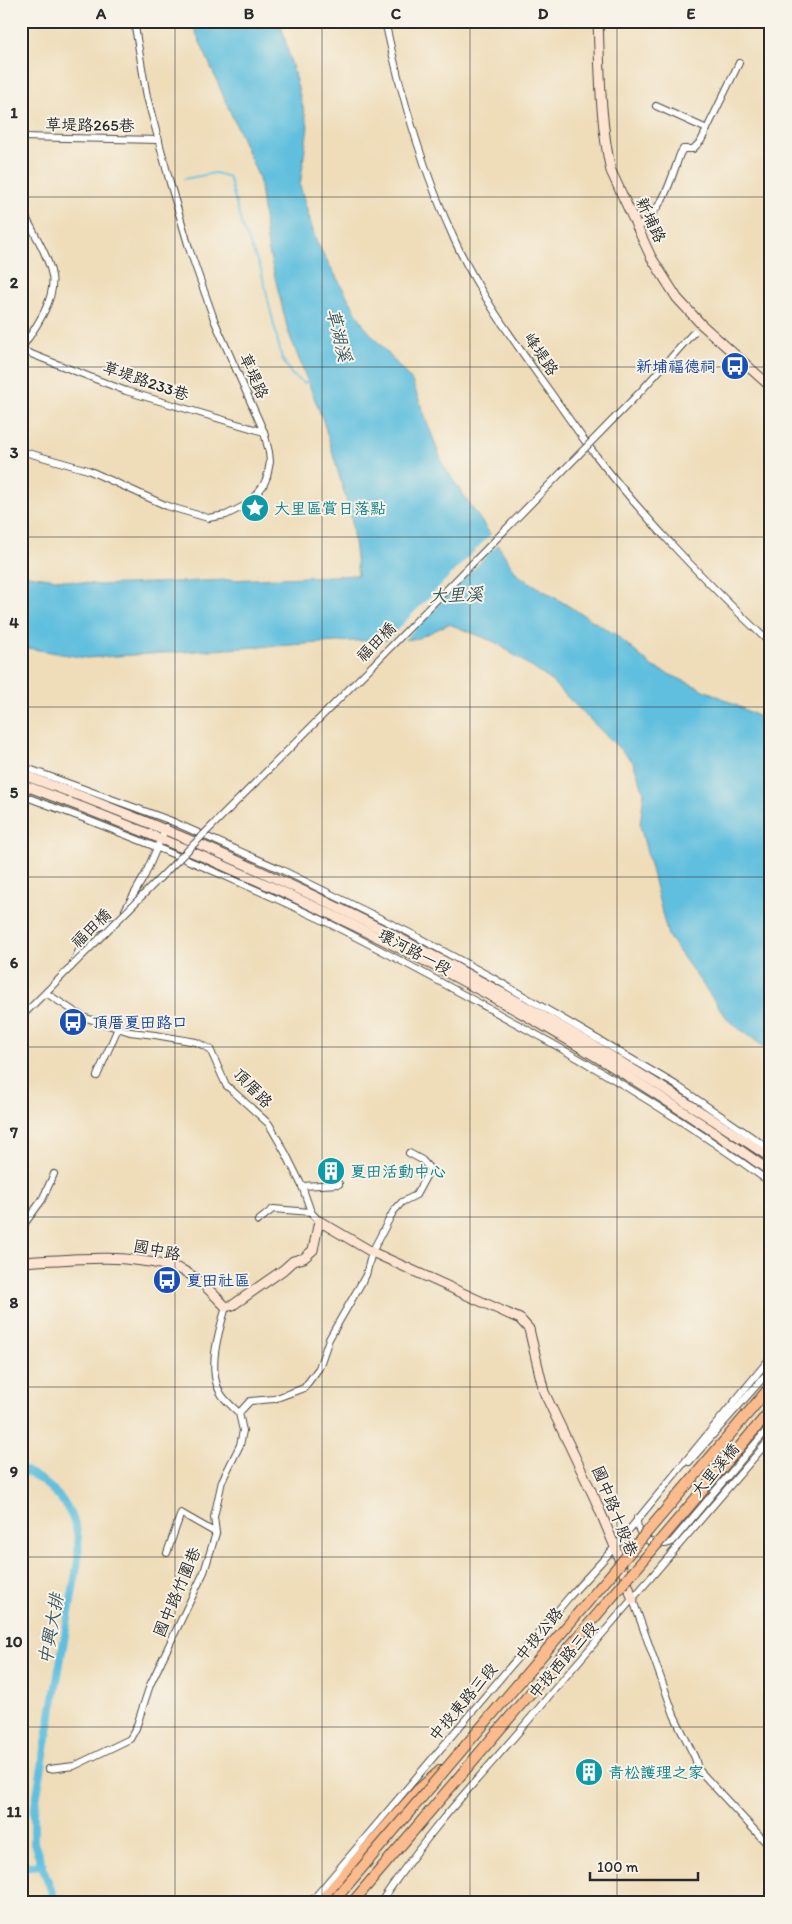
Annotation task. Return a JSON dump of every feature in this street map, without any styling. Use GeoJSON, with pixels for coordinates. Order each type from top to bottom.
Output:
{"type":"FeatureCollection","features":[{"type":"Feature","properties":{"kind":"main road","name":"中投公路"},"geometry":{"type":"LineString","coordinates":[[332,1903],[771,1386]]}},
{"type":"Feature","properties":{"kind":"main road","name":"中投公路"},"geometry":{"type":"LineString","coordinates":[[352,1903],[771,1410]]}},
{"type":"Feature","properties":{"kind":"main road"},"geometry":{"type":"LineString","coordinates":[[319,1903],[418,1790],[455,1757]]}},
{"type":"Feature","properties":{"kind":"street","name":"草堤路"},"geometry":{"type":"LineString","coordinates":[[21,451],[88,470],[167,506],[208,518],[226,515],[248,504],[263,486],[267,477],[270,462],[264,432],[215,322],[190,251],[147,97],[134,21]]}},
{"type":"Feature","properties":{"kind":"street","name":"峰堤路"},"geometry":{"type":"LineString","coordinates":[[385,21],[396,71],[417,143],[455,240],[472,273],[525,357],[593,452],[688,562],[771,644]]}},
{"type":"Feature","properties":{"kind":"street","name":"新埔路"},"geometry":{"type":"LineString","coordinates":[[598,21],[601,91],[611,171],[651,257],[677,298],[701,324],[771,388]]}},
{"type":"Feature","properties":{"kind":"street"},"geometry":{"type":"LineString","coordinates":[[638,228],[652,215],[666,196],[683,149],[693,149],[701,141],[739,63]]}},
{"type":"Feature","properties":{"kind":"street"},"geometry":{"type":"LineString","coordinates":[[656,106],[707,129]]}},
{"type":"Feature","properties":{"kind":"street","name":"草堤路265巷"},"geometry":{"type":"LineString","coordinates":[[21,137],[159,140]]}},
{"type":"Feature","properties":{"kind":"street"},"geometry":{"type":"LineString","coordinates":[[21,208],[46,259],[52,276],[51,290],[42,317],[21,350]]}},
{"type":"Feature","properties":{"kind":"street","name":"福田橋"},"geometry":{"type":"LineString","coordinates":[[71,966],[415,622],[641,391],[701,324]]}},
{"type":"Feature","properties":{"kind":"street","name":"草堤路233巷"},"geometry":{"type":"LineString","coordinates":[[21,350],[126,391],[264,432]]}},
{"type":"Feature","properties":{"kind":"street","name":"環河路一段"},"geometry":{"type":"LineString","coordinates":[[21,766],[169,820],[290,874],[408,932],[493,978],[676,1085],[771,1150]]}},
{"type":"Feature","properties":{"kind":"street","name":"環河路一段"},"geometry":{"type":"LineString","coordinates":[[21,774],[219,853],[384,931],[488,986],[641,1074],[771,1158]]}},
{"type":"Feature","properties":{"kind":"street","name":"環河路一段"},"geometry":{"type":"LineString","coordinates":[[21,784],[312,905],[404,950],[568,1041],[667,1102],[771,1172]]}},
{"type":"Feature","properties":{"kind":"street","name":"環河路一段"},"geometry":{"type":"LineString","coordinates":[[21,795],[160,843],[319,919],[403,962],[540,1036],[660,1108],[771,1183]]}},
{"type":"Feature","properties":{"kind":"street"},"geometry":{"type":"LineString","coordinates":[[21,1017],[71,966],[88,932],[115,921],[129,906],[160,843],[169,820]]}},
{"type":"Feature","properties":{"kind":"street","name":"頂厝路"},"geometry":{"type":"LineString","coordinates":[[46,993],[83,1017],[130,1032],[155,1034],[196,1042],[210,1049],[226,1085],[269,1124],[302,1186],[311,1212],[319,1221]]}},
{"type":"Feature","properties":{"kind":"street"},"geometry":{"type":"LineString","coordinates":[[97,1076],[118,1028]]}},
{"type":"Feature","properties":{"kind":"street"},"geometry":{"type":"LineString","coordinates":[[372,1252],[319,1221],[313,1250],[309,1254],[304,1258],[293,1261],[233,1305],[226,1306],[216,1338],[216,1381],[220,1393],[239,1413],[250,1401],[274,1399],[304,1388],[319,1368],[329,1339],[366,1275],[372,1252],[393,1212],[402,1202],[416,1195],[430,1169],[422,1160],[409,1153]]}},
{"type":"Feature","properties":{"kind":"street"},"geometry":{"type":"LineString","coordinates":[[21,1252],[25,1223],[42,1200],[54,1174]]}},
{"type":"Feature","properties":{"kind":"street"},"geometry":{"type":"LineString","coordinates":[[302,1186],[339,1184]]}},
{"type":"Feature","properties":{"kind":"street"},"geometry":{"type":"LineString","coordinates":[[258,1221],[273,1209],[311,1212]]}},
{"type":"Feature","properties":{"kind":"street","name":"國中路十股巷"},"geometry":{"type":"LineString","coordinates":[[372,1252],[516,1318],[529,1329],[544,1392],[595,1499],[674,1715],[695,1758],[698,1769],[771,1848]]}},
{"type":"Feature","properties":{"kind":"street","name":"國中路"},"geometry":{"type":"LineString","coordinates":[[21,1262],[94,1258],[154,1262],[181,1269],[196,1279],[226,1306]]}},
{"type":"Feature","properties":{"kind":"street","name":"中投東路三段"},"geometry":{"type":"LineString","coordinates":[[310,1903],[614,1547],[771,1357]]}},
{"type":"Feature","properties":{"kind":"street","name":"大里溪橋"},"geometry":{"type":"LineString","coordinates":[[670,1479],[697,1454],[771,1369]]}},
{"type":"Feature","properties":{"kind":"street","name":"國中路竹圍巷"},"geometry":{"type":"LineString","coordinates":[[49,1769],[74,1766],[130,1740],[136,1728],[150,1684],[204,1572],[216,1533],[214,1517],[222,1481],[240,1445],[243,1431],[239,1413]]}},
{"type":"Feature","properties":{"kind":"street","name":"大里溪橋"},"geometry":{"type":"LineString","coordinates":[[680,1533],[771,1425]]}},
{"type":"Feature","properties":{"kind":"street","name":"中投西路三段"},"geometry":{"type":"LineString","coordinates":[[380,1903],[444,1818],[516,1737],[548,1697],[771,1438]]}},
{"type":"Feature","properties":{"kind":"street"},"geometry":{"type":"LineString","coordinates":[[166,1553],[181,1514],[216,1533]]}},
{"type":"Feature","properties":{"kind":"street"},"geometry":{"type":"LineString","coordinates":[[637,1518],[639,1531],[645,1539],[655,1545],[664,1546],[672,1542],[680,1533]]}},
{"type":"Feature","properties":{"kind":"street"},"geometry":{"type":"LineString","coordinates":[[664,1561],[680,1533]]}},
{"type":"Feature","properties":{"kind":"water"},"geometry":{"type":"Polygon","coordinates":[[[191,21],[280,21],[308,126],[300,186],[316,241],[364,326],[412,381],[443,465],[518,575],[616,635],[653,667],[722,698],[771,723],[771,1052],[729,1021],[668,936],[640,825],[644,792],[633,762],[549,679],[495,642],[449,624],[416,639],[352,641],[86,658],[21,647],[21,574],[99,585],[358,575],[351,516],[323,420],[288,331],[268,248],[259,178],[191,21]]]}},
{"type":"Feature","properties":{"kind":"pier"},"geometry":{"type":"Polygon","coordinates":[[[492,533],[499,543],[402,642],[384,643],[492,533]]]}},
{"type":"Feature","properties":{"kind":"waterway"},"geometry":{"type":"LineString","coordinates":[[184,179],[215,173],[229,177],[242,226],[261,270],[282,359],[292,375],[304,383],[308,381]]}},
{"type":"Feature","properties":{"kind":"waterway","name":"中興大排"},"geometry":{"type":"LineString","coordinates":[[21,1469],[42,1481],[59,1496],[76,1526],[78,1541],[78,1561],[34,1812],[34,1843],[56,1903]]}},
{"type":"Feature","properties":{"kind":"waterway"},"geometry":{"type":"LineString","coordinates":[[21,1867],[43,1865]]}},
{"type":"Feature","properties":{"kind":"place","name":"新埔福德祠"},"geometry":{"type":"Point","coordinates":[735,366]}},
{"type":"Feature","properties":{"kind":"place","name":"大里區賞日落點"},"geometry":{"type":"Point","coordinates":[255,508]}},
{"type":"Feature","properties":{"kind":"place","name":"頂厝夏田路口"},"geometry":{"type":"Point","coordinates":[73,1022]}},
{"type":"Feature","properties":{"kind":"place","name":"夏田活動中心"},"geometry":{"type":"Point","coordinates":[331,1171]}},
{"type":"Feature","properties":{"kind":"place","name":"夏田社區"},"geometry":{"type":"Point","coordinates":[167,1280]}},
{"type":"Feature","properties":{"kind":"place","name":"青松護理之家"},"geometry":{"type":"Point","coordinates":[589,1772]}},
{"type":"Feature","properties":{"kind":"water label","name":"草湖溪"},"geometry":{"type":"Point","coordinates":[339,335]}},
{"type":"Feature","properties":{"kind":"water label","name":"大里溪"},"geometry":{"type":"Point","coordinates":[456,595]}}]}
